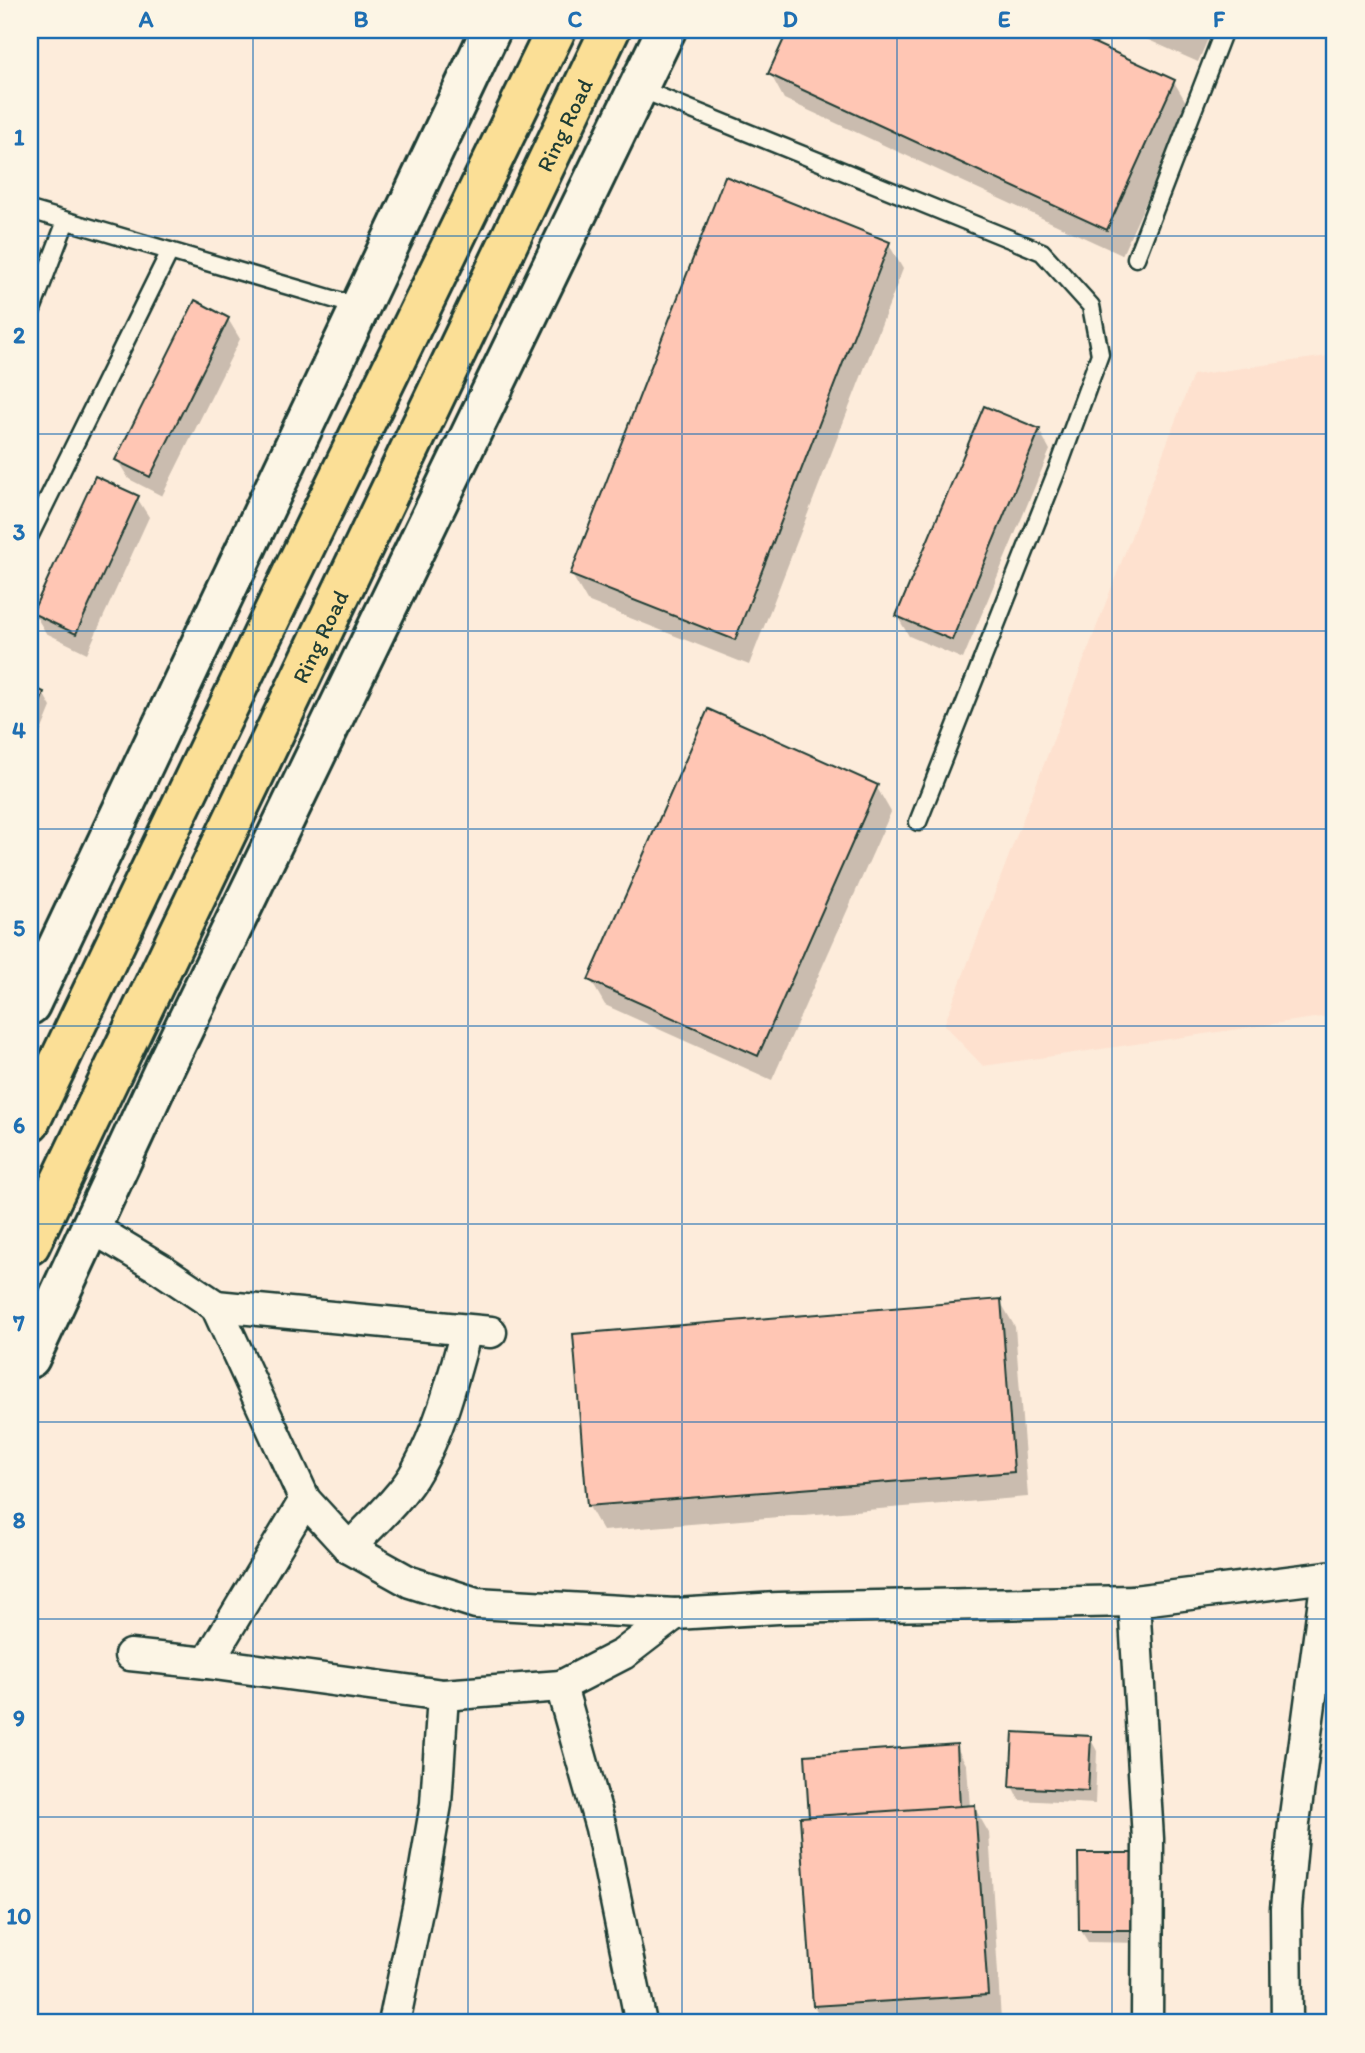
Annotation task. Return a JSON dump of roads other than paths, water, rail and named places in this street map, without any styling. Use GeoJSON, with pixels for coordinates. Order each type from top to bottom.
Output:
{"type":"FeatureCollection","features":[{"type":"Feature","properties":{"kind":"highway"},"geometry":{"type":"LineString","coordinates":[[30,1122],[556,30]]}},
{"type":"Feature","properties":{"kind":"highway","name":"Ring Road"},"geometry":{"type":"LineString","coordinates":[[30,1245],[610,30]]}},
{"type":"Feature","properties":{"kind":"street"},"geometry":{"type":"LineString","coordinates":[[30,1005],[491,30]]}},
{"type":"Feature","properties":{"kind":"street"},"geometry":{"type":"LineString","coordinates":[[30,1358],[178,1040],[666,30]]}},
{"type":"Feature","properties":{"kind":"street"},"geometry":{"type":"LineString","coordinates":[[91,1227],[216,1306],[479,1332],[416,1472],[382,1514],[349,1548]]}},
{"type":"Feature","properties":{"kind":"street"},"geometry":{"type":"LineString","coordinates":[[216,1306],[305,1500],[349,1548],[410,1582],[476,1603],[675,1614],[778,1608],[1134,1601],[1331,1576],[1294,1822],[1286,1909],[1287,2023]]}},
{"type":"Feature","properties":{"kind":"street"},"geometry":{"type":"LineString","coordinates":[[207,1663],[305,1500]]}},
{"type":"Feature","properties":{"kind":"street"},"geometry":{"type":"LineString","coordinates":[[1134,1601],[1148,1839],[1147,2023]]}},
{"type":"Feature","properties":{"kind":"street"},"geometry":{"type":"LineString","coordinates":[[130,1655],[443,1695],[561,1686],[622,1654],[675,1614]]}},
{"type":"Feature","properties":{"kind":"street"},"geometry":{"type":"LineString","coordinates":[[561,1686],[601,1828],[641,2023]]}},
{"type":"Feature","properties":{"kind":"street"},"geometry":{"type":"LineString","coordinates":[[394,2023],[436,1804],[443,1695]]}},
{"type":"Feature","properties":{"kind":"lane"},"geometry":{"type":"LineString","coordinates":[[1136,258],[1224,30]]}},
{"type":"Feature","properties":{"kind":"lane"},"geometry":{"type":"LineString","coordinates":[[638,88],[1042,252],[1090,306],[1100,354],[918,822]]}},
{"type":"Feature","properties":{"kind":"lane"},"geometry":{"type":"LineString","coordinates":[[30,210],[360,307]]}},
{"type":"Feature","properties":{"kind":"lane"},"geometry":{"type":"LineString","coordinates":[[30,316],[66,220]]}},
{"type":"Feature","properties":{"kind":"lane"},"geometry":{"type":"LineString","coordinates":[[30,535],[170,251]]}}]}
